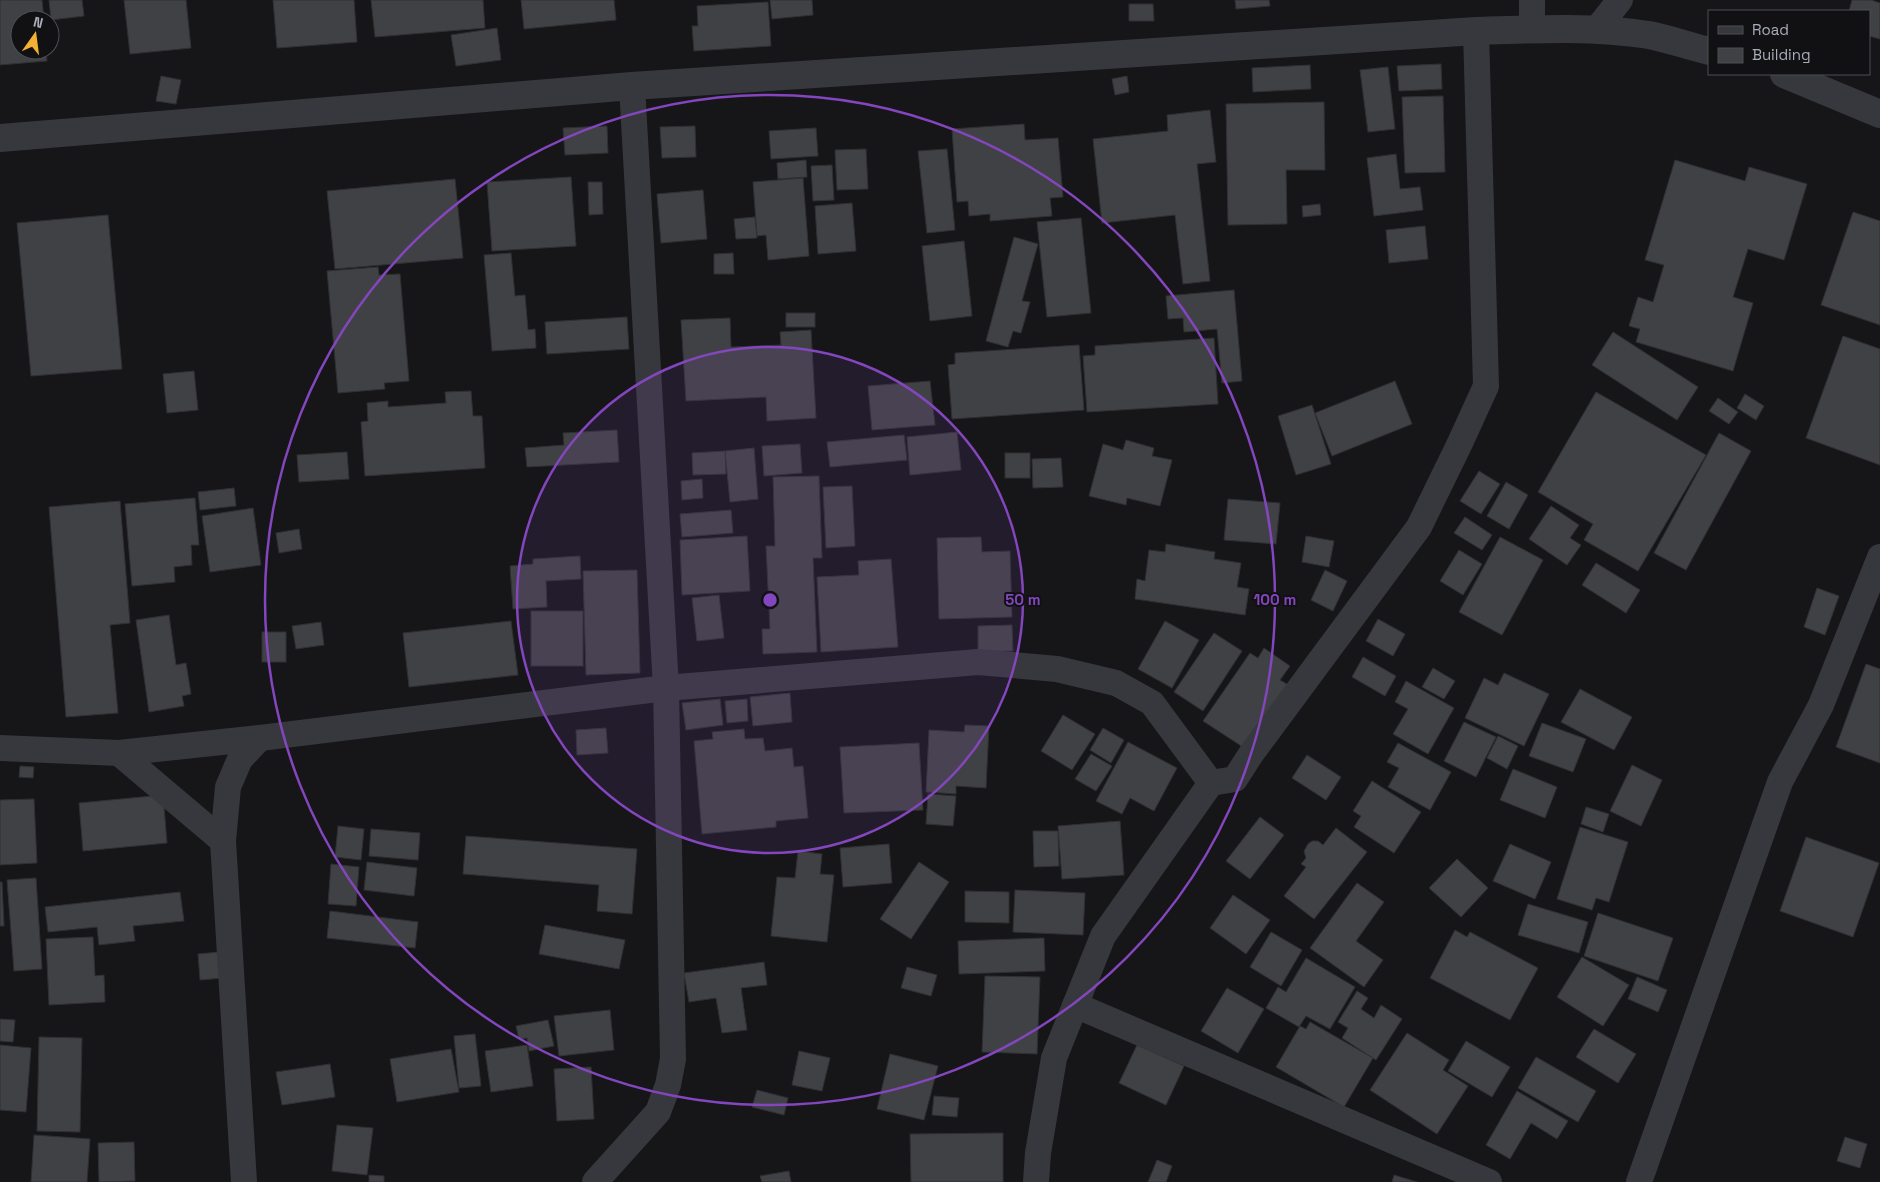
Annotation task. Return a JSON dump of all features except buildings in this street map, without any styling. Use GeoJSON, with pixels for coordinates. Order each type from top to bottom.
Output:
{"type":"FeatureCollection","features":[{"type":"Feature","properties":{"kind":"street"},"geometry":{"type":"LineString","coordinates":[[1532,0],[1532,29]]}},
{"type":"Feature","properties":{"kind":"street"},"geometry":{"type":"LineString","coordinates":[[1596,30],[1598,0]]}},
{"type":"Feature","properties":{"kind":"street"},"geometry":{"type":"LineString","coordinates":[[1596,30],[1620,0]]}},
{"type":"Feature","properties":{"kind":"street"},"geometry":{"type":"LineString","coordinates":[[0,138],[632,86],[1476,31],[1532,29],[1596,30],[1650,35],[1708,51]]}},
{"type":"Feature","properties":{"kind":"street"},"geometry":{"type":"LineString","coordinates":[[1036,1182],[1038,1153],[1054,1058],[1103,936],[1211,783],[1235,779],[1251,754],[1419,527],[1486,386],[1476,31]]}},
{"type":"Feature","properties":{"kind":"street"},"geometry":{"type":"LineString","coordinates":[[1786,75],[1880,114]]}},
{"type":"Feature","properties":{"kind":"street"},"geometry":{"type":"LineString","coordinates":[[595,1182],[658,1112],[668,1085],[673,1059],[666,688],[632,86]]}},
{"type":"Feature","properties":{"kind":"street"},"geometry":{"type":"LineString","coordinates":[[1639,1182],[1780,782],[1821,705],[1880,557]]}},
{"type":"Feature","properties":{"kind":"street"},"geometry":{"type":"LineString","coordinates":[[0,748],[119,752],[260,738],[666,688],[978,662],[1057,668],[1116,683],[1152,703],[1211,783]]}},
{"type":"Feature","properties":{"kind":"street"},"geometry":{"type":"LineString","coordinates":[[244,1182],[223,841],[228,786],[240,759],[260,738]]}},
{"type":"Feature","properties":{"kind":"street"},"geometry":{"type":"LineString","coordinates":[[119,752],[223,841]]}},
{"type":"Feature","properties":{"kind":"street"},"geometry":{"type":"LineString","coordinates":[[1075,1005],[1489,1182]]}}]}
